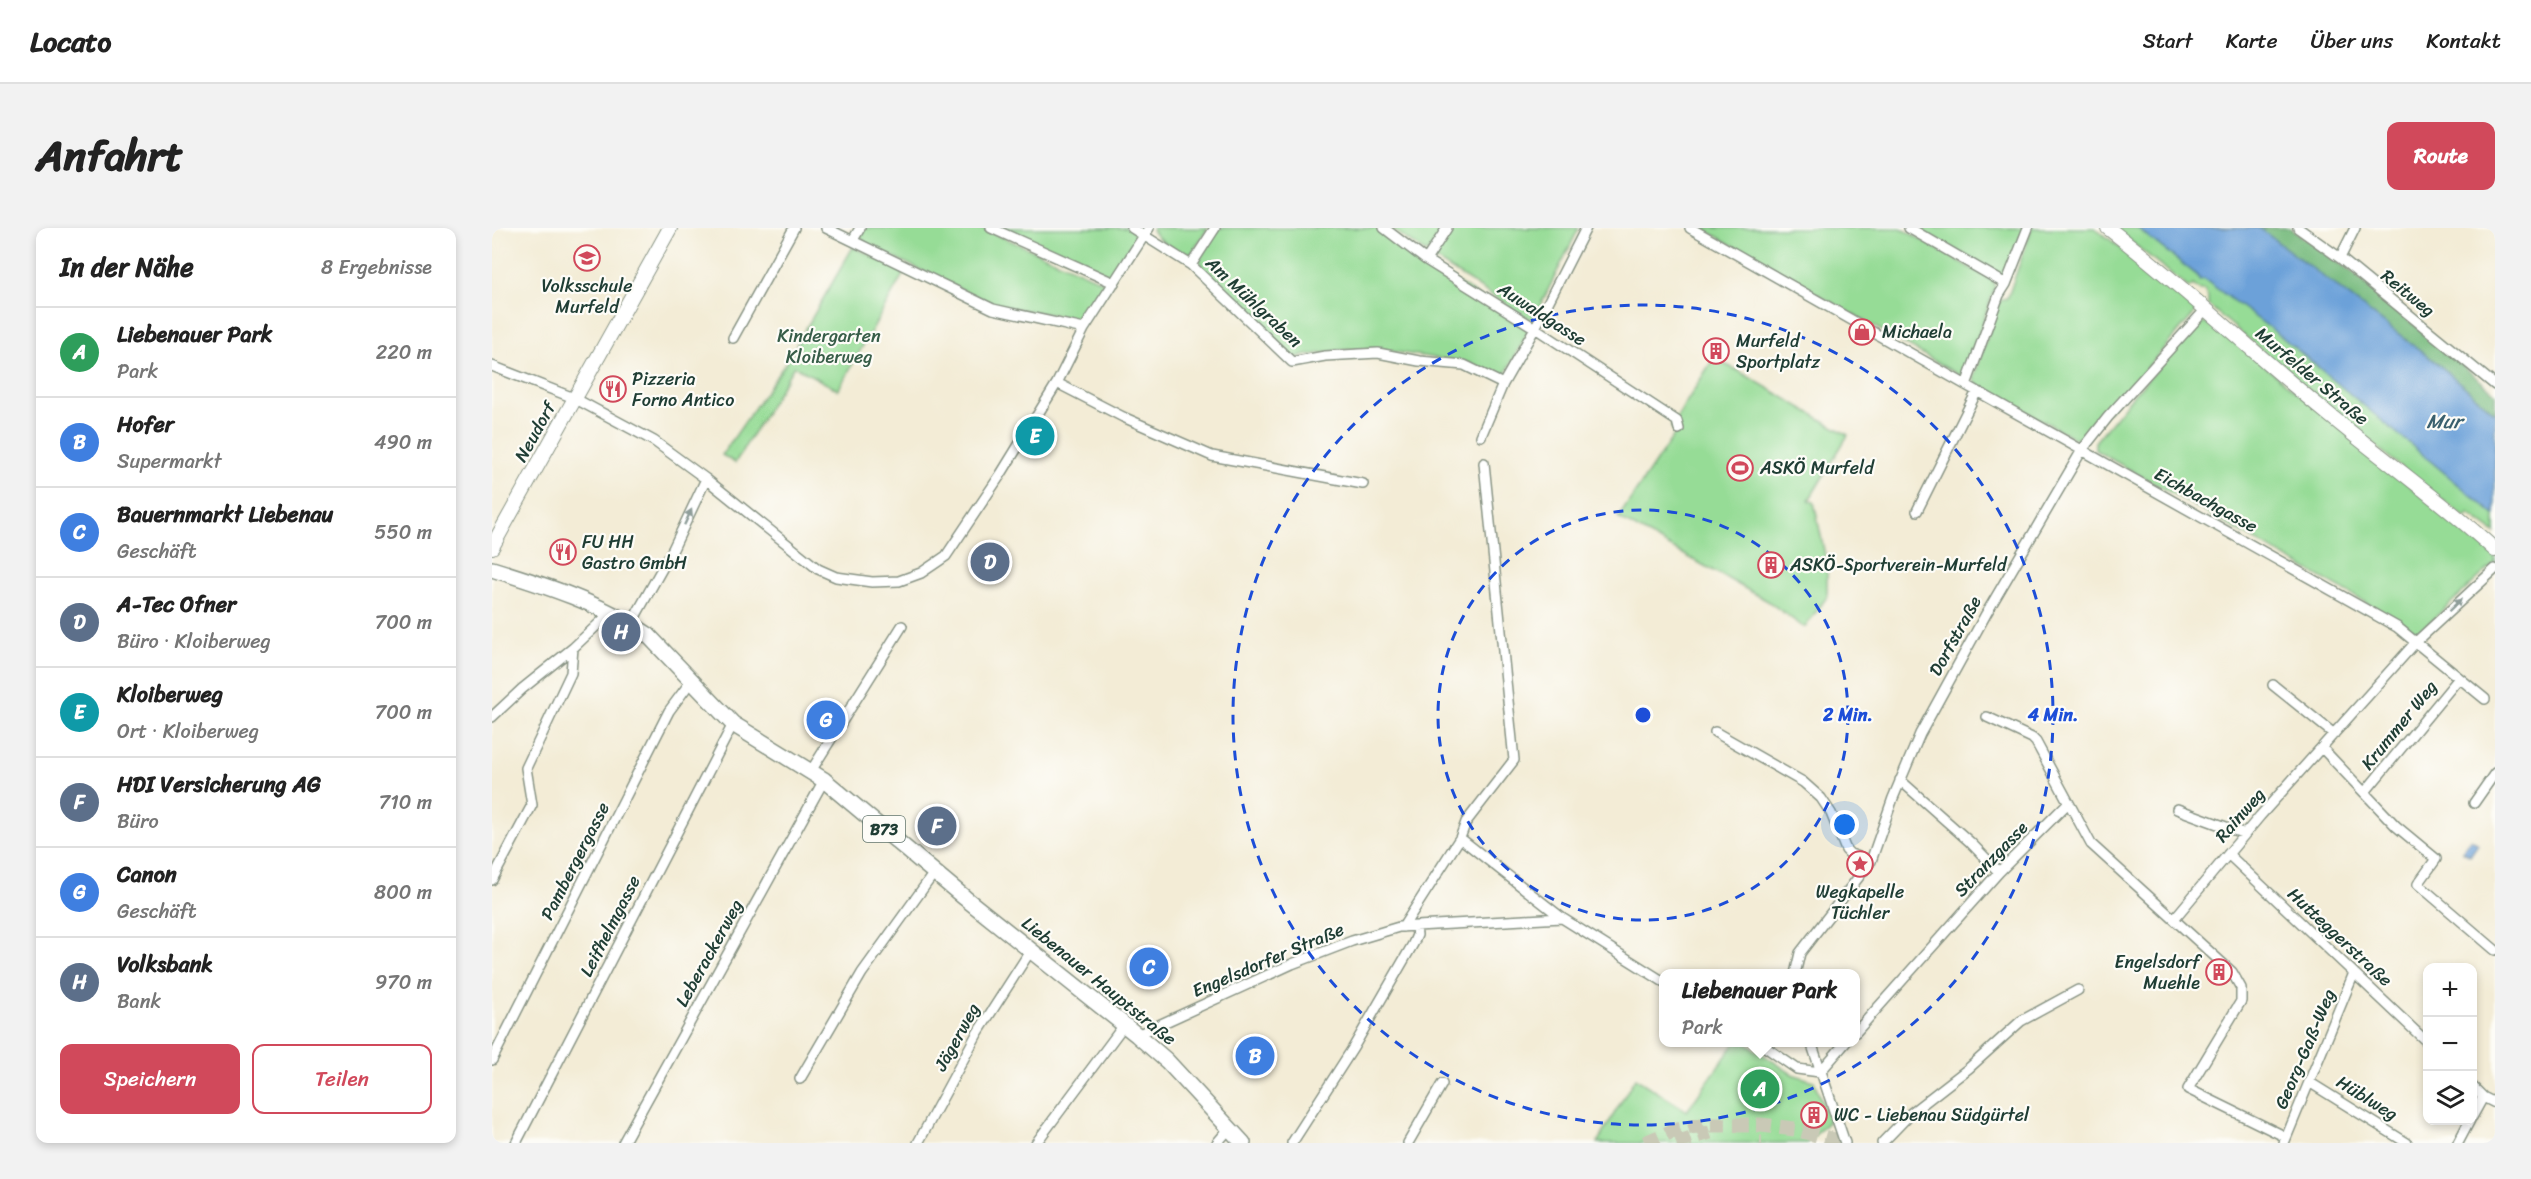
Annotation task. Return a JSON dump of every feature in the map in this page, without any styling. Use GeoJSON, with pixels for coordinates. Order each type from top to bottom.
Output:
{"type":"FeatureCollection","features":[{"type":"Feature","properties":{"kind":"main road","name":"Liebenauer Hauptstraße"},"geometry":{"type":"LineString","coordinates":[[492,569],[539,583],[631,624],[656,641],[733,724],[824,780],[934,873],[1137,1035],[1167,1061],[1243,1143]]}},
{"type":"Feature","properties":{"kind":"street","name":"Neudorf"},"geometry":{"type":"LineString","coordinates":[[492,547],[670,228]]}},
{"type":"Feature","properties":{"kind":"street"},"geometry":{"type":"LineString","coordinates":[[733,338],[794,228]]}},
{"type":"Feature","properties":{"kind":"street"},"geometry":{"type":"LineString","coordinates":[[826,228],[993,309],[1084,329]]}},
{"type":"Feature","properties":{"kind":"street"},"geometry":{"type":"LineString","coordinates":[[853,240],[860,228]]}},
{"type":"Feature","properties":{"kind":"street"},"geometry":{"type":"LineString","coordinates":[[990,228],[1114,283]]}},
{"type":"Feature","properties":{"kind":"street","name":"Am Mühlgraben"},"geometry":{"type":"LineString","coordinates":[[1132,228],[1146,232],[1191,265],[1292,362],[1324,356],[1378,353],[1419,361],[1464,365],[1503,384]]}},
{"type":"Feature","properties":{"kind":"street"},"geometry":{"type":"LineString","coordinates":[[1191,265],[1215,228]]}},
{"type":"Feature","properties":{"kind":"street","name":"Auwaldgasse"},"geometry":{"type":"LineString","coordinates":[[1384,228],[1426,260],[1677,421],[1679,429]]}},
{"type":"Feature","properties":{"kind":"street"},"geometry":{"type":"LineString","coordinates":[[1426,260],[1447,228]]}},
{"type":"Feature","properties":{"kind":"street"},"geometry":{"type":"LineString","coordinates":[[1481,436],[1503,384],[1535,328],[1586,228]]}},
{"type":"Feature","properties":{"kind":"street","name":"Eichbachgasse"},"geometry":{"type":"LineString","coordinates":[[1690,228],[2082,450],[2279,558],[2397,627],[2416,642]]}},
{"type":"Feature","properties":{"kind":"street"},"geometry":{"type":"LineString","coordinates":[[1909,228],[2006,284]]}},
{"type":"Feature","properties":{"kind":"street"},"geometry":{"type":"LineString","coordinates":[[1966,385],[1999,295],[2011,276],[2028,228]]}},
{"type":"Feature","properties":{"kind":"street","name":"Murfelder Straße"},"geometry":{"type":"LineString","coordinates":[[2108,228],[2159,267],[2315,404],[2436,498],[2495,550]]}},
{"type":"Feature","properties":{"kind":"street","name":"Reitweg"},"geometry":{"type":"LineString","coordinates":[[2298,228],[2340,258],[2495,385]]}},
{"type":"Feature","properties":{"kind":"street"},"geometry":{"type":"LineString","coordinates":[[2340,258],[2355,228]]}},
{"type":"Feature","properties":{"kind":"street"},"geometry":{"type":"LineString","coordinates":[[492,366],[574,398],[654,441],[706,479],[818,569],[836,577],[872,582],[899,581],[921,573],[946,556],[1057,383],[1084,329],[1146,232]]}},
{"type":"Feature","properties":{"kind":"street","name":"Dorfstraße"},"geometry":{"type":"LineString","coordinates":[[1796,969],[1800,953],[1871,861],[1900,780],[1920,734],[1980,624],[2082,450],[2108,417],[2206,309]]}},
{"type":"Feature","properties":{"kind":"street"},"geometry":{"type":"LineString","coordinates":[[1057,383],[1123,417],[1212,456],[1363,484]]}},
{"type":"Feature","properties":{"kind":"street"},"geometry":{"type":"LineString","coordinates":[[1917,511],[1977,391]]}},
{"type":"Feature","properties":{"kind":"street"},"geometry":{"type":"LineString","coordinates":[[1403,927],[1460,838],[1466,822],[1514,760],[1484,463]]}},
{"type":"Feature","properties":{"kind":"street"},"geometry":{"type":"LineString","coordinates":[[631,624],[673,549],[706,479]]}},
{"type":"Feature","properties":{"kind":"street","name":"Rainweg"},"geometry":{"type":"LineString","coordinates":[[2174,919],[2245,834],[2416,642],[2495,569]]}},
{"type":"Feature","properties":{"kind":"street"},"geometry":{"type":"LineString","coordinates":[[492,717],[609,614]]}},
{"type":"Feature","properties":{"kind":"street"},"geometry":{"type":"LineString","coordinates":[[811,771],[902,626]]}},
{"type":"Feature","properties":{"kind":"street"},"geometry":{"type":"LineString","coordinates":[[2416,642],[2485,699]]}},
{"type":"Feature","properties":{"kind":"street"},"geometry":{"type":"LineString","coordinates":[[492,880],[532,805],[526,768],[571,673],[573,648]]}},
{"type":"Feature","properties":{"kind":"street","name":"Krummer Weg"},"geometry":{"type":"LineString","coordinates":[[2365,792],[2459,678]]}},
{"type":"Feature","properties":{"kind":"street","name":"Pambergergasse"},"geometry":{"type":"LineString","coordinates":[[492,1060],[669,711],[692,680]]}},
{"type":"Feature","properties":{"kind":"street"},"geometry":{"type":"LineString","coordinates":[[2273,685],[2334,734]]}},
{"type":"Feature","properties":{"kind":"street"},"geometry":{"type":"LineString","coordinates":[[1987,717],[2036,742],[2091,844],[2174,919]]}},
{"type":"Feature","properties":{"kind":"street","name":"Leifhelmgasse"},"geometry":{"type":"LineString","coordinates":[[516,1143],[733,724]]}},
{"type":"Feature","properties":{"kind":"street"},"geometry":{"type":"LineString","coordinates":[[1715,732],[1803,782],[1827,805],[1846,850],[1850,854],[1871,861]]}},
{"type":"Feature","properties":{"kind":"street","name":"Krummer Weg"},"geometry":{"type":"LineString","coordinates":[[2322,747],[2396,826],[2436,859],[2418,884],[2495,950]]}},
{"type":"Feature","properties":{"kind":"street"},"geometry":{"type":"LineString","coordinates":[[2474,803],[2495,773]]}},
{"type":"Feature","properties":{"kind":"street","name":"Leberackerweg"},"geometry":{"type":"LineString","coordinates":[[623,1143],[824,780]]}},
{"type":"Feature","properties":{"kind":"street"},"geometry":{"type":"LineString","coordinates":[[1900,780],[1970,842],[1999,872]]}},
{"type":"Feature","properties":{"kind":"street","name":"Stranzgasse"},"geometry":{"type":"LineString","coordinates":[[1860,1028],[1999,872],[2068,803]]}},
{"type":"Feature","properties":{"kind":"street"},"geometry":{"type":"LineString","coordinates":[[2177,809],[2245,834]]}},
{"type":"Feature","properties":{"kind":"street"},"geometry":{"type":"LineString","coordinates":[[1460,838],[1562,918],[1659,979]]}},
{"type":"Feature","properties":{"kind":"street","name":"Hutteggerstraße"},"geometry":{"type":"LineString","coordinates":[[2228,854],[2423,1039]]}},
{"type":"Feature","properties":{"kind":"street"},"geometry":{"type":"LineString","coordinates":[[801,1079],[862,973],[934,873]]}},
{"type":"Feature","properties":{"kind":"street","name":"Engelsdorfer Straße"},"geometry":{"type":"LineString","coordinates":[[1137,1035],[1292,964],[1352,941],[1403,927],[1562,918]]}},
{"type":"Feature","properties":{"kind":"street","name":"Georg-Gaß-Weg"},"geometry":{"type":"LineString","coordinates":[[2174,919],[2230,969],[2241,991],[2240,1002],[2188,1089],[2285,1140],[2354,973]]}},
{"type":"Feature","properties":{"kind":"street"},"geometry":{"type":"LineString","coordinates":[[1293,1143],[1353,1048],[1413,944],[1417,934],[1416,927]]}},
{"type":"Feature","properties":{"kind":"street","name":"Jägerweg"},"geometry":{"type":"LineString","coordinates":[[918,1143],[977,1034],[1031,950]]}},
{"type":"Feature","properties":{"kind":"street"},"geometry":{"type":"LineString","coordinates":[[1882,1143],[1911,1113],[1969,1068],[2020,1021],[2078,990]]}},
{"type":"Feature","properties":{"kind":"street"},"geometry":{"type":"LineString","coordinates":[[1036,1143],[1124,1025]]}},
{"type":"Feature","properties":{"kind":"street"},"geometry":{"type":"LineString","coordinates":[[1765,1047],[1797,1069],[1820,1072]]}},
{"type":"Feature","properties":{"kind":"street"},"geometry":{"type":"LineString","coordinates":[[1812,1047],[1845,1143]]}},
{"type":"Feature","properties":{"kind":"street"},"geometry":{"type":"LineString","coordinates":[[1820,1072],[1842,1047]]}},
{"type":"Feature","properties":{"kind":"street","name":"Hüblweg"},"geometry":{"type":"LineString","coordinates":[[2309,1082],[2407,1143]]}},
{"type":"Feature","properties":{"kind":"street"},"geometry":{"type":"LineString","coordinates":[[1408,1143],[1442,1084]]}},
{"type":"Feature","properties":{"kind":"street"},"geometry":{"type":"LineString","coordinates":[[2477,1091],[2495,1103]]}},
{"type":"Feature","properties":{"kind":"street"},"geometry":{"type":"LineString","coordinates":[[2477,1108],[2483,1097]]}},
{"type":"Feature","properties":{"kind":"street"},"geometry":{"type":"LineString","coordinates":[[2458,1143],[2468,1125]]}},
{"type":"Feature","properties":{"kind":"street"},"geometry":{"type":"LineString","coordinates":[[1217,1143],[1229,1129]]}},
{"type":"Feature","properties":{"kind":"green space"},"geometry":{"type":"Polygon","coordinates":[[[864,228],[982,228],[1104,282],[1105,285],[1085,315],[1078,319],[994,305],[864,243],[860,234],[864,228]]]}},
{"type":"Feature","properties":{"kind":"green space"},"geometry":{"type":"Polygon","coordinates":[[[999,228],[1128,228],[1134,232],[1135,239],[1111,274],[1106,276],[999,228]]]}},
{"type":"Feature","properties":{"kind":"green space"},"geometry":{"type":"Polygon","coordinates":[[[1153,228],[1208,228],[1192,253],[1187,253],[1159,239],[1152,230],[1153,228]]]}},
{"type":"Feature","properties":{"kind":"green space"},"geometry":{"type":"Polygon","coordinates":[[[1219,228],[1378,228],[1420,259],[1530,328],[1505,375],[1500,377],[1469,363],[1376,349],[1341,350],[1297,357],[1289,356],[1202,270],[1199,257],[1219,228]]]}},
{"type":"Feature","properties":{"kind":"green space"},"geometry":{"type":"Polygon","coordinates":[[[1390,228],[1445,228],[1429,251],[1425,252],[1390,228]]]}},
{"type":"Feature","properties":{"kind":"green space"},"geometry":{"type":"Polygon","coordinates":[[[1449,228],[1579,228],[1534,318],[1529,319],[1433,258],[1435,248],[1449,228]]]}},
{"type":"Feature","properties":{"kind":"green space"},"geometry":{"type":"Polygon","coordinates":[[[1702,228],[1901,228],[1993,281],[1995,287],[1965,373],[1959,375],[1702,228]]]}},
{"type":"Feature","properties":{"kind":"green space"},"geometry":{"type":"Polygon","coordinates":[[[1916,228],[2024,228],[2008,274],[2003,276],[1916,228]]]}},
{"type":"Feature","properties":{"kind":"green space"},"geometry":{"type":"Polygon","coordinates":[[[2032,228],[2095,228],[2195,306],[2195,313],[2084,439],[2078,440],[1975,383],[1974,377],[1999,302],[2008,297],[2032,228]]]}},
{"type":"Feature","properties":{"kind":"green space"},"geometry":{"type":"Polygon","coordinates":[[[2114,228],[2137,228],[2199,279],[2204,279],[2282,337],[2495,515],[2495,533],[2469,514],[2466,518],[2415,479],[2208,305],[2208,297],[2204,290],[2199,290],[2193,285],[2189,288],[2114,228]]]}},
{"type":"Feature","properties":{"kind":"green space"},"geometry":{"type":"Polygon","coordinates":[[[2259,228],[2289,228],[2352,272],[2495,393],[2495,413],[2437,363],[2259,228]]]}},
{"type":"Feature","properties":{"kind":"green space","name":"Kindergarten Kloiberweg"},"geometry":{"type":"Polygon","coordinates":[[[853,247],[905,271],[838,390],[794,366],[735,463],[722,455],[787,361],[853,247]]]}},
{"type":"Feature","properties":{"kind":"green space"},"geometry":{"type":"Polygon","coordinates":[[[2213,323],[2495,556],[2495,563],[2420,631],[2416,631],[2095,450],[2095,442],[2135,393],[2198,324],[2213,323]]]}},
{"type":"Feature","properties":{"kind":"green space","name":"ASKÖ Murfeld"},"geometry":{"type":"Polygon","coordinates":[[[1713,359],[1737,370],[1848,435],[1809,500],[1814,502],[1827,565],[1827,597],[1806,626],[1802,626],[1766,600],[1618,518],[1676,432],[1671,427],[1713,359]]]}},
{"type":"Feature","properties":{"kind":"green space"},"geometry":{"type":"Polygon","coordinates":[[[1732,1047],[1751,1047],[1792,1074],[1814,1081],[1829,1121],[1807,1143],[1597,1143],[1635,1078],[1687,1111],[1732,1047]]]}},
{"type":"Feature","properties":{"kind":"water","name":"Mur"},"geometry":{"type":"Polygon","coordinates":[[[2137,228],[2259,228],[2437,363],[2495,413],[2495,515],[2282,337],[2204,279],[2199,280],[2198,276],[2137,228]]]}},
{"type":"Feature","properties":{"kind":"water"},"geometry":{"type":"Polygon","coordinates":[[[2471,839],[2478,844],[2470,856],[2462,851],[2471,839]]]}},
{"type":"Feature","properties":{"kind":"tunnel"},"geometry":{"type":"LineString","coordinates":[[1645,1143],[1673,1131],[1701,1125],[1761,1125],[1795,1129],[1845,1143]]}},
{"type":"Feature","properties":{"kind":"tunnel"},"geometry":{"type":"LineString","coordinates":[[1676,1143],[1710,1132]]}},
{"type":"Feature","properties":{"kind":"place","name":"Volksschule Murfeld"},"geometry":{"type":"Point","coordinates":[587,258]}},
{"type":"Feature","properties":{"kind":"place","name":"Michaela"},"geometry":{"type":"Point","coordinates":[1862,332]}},
{"type":"Feature","properties":{"kind":"place","name":"Murfeld Sportplatz"},"geometry":{"type":"Point","coordinates":[1716,351]}},
{"type":"Feature","properties":{"kind":"place","name":"Pizzeria Forno Antico"},"geometry":{"type":"Point","coordinates":[613,389]}},
{"type":"Feature","properties":{"kind":"place","name":"Kloiberweg"},"geometry":{"type":"Point","coordinates":[1035,436]}},
{"type":"Feature","properties":{"kind":"place","name":"ASKÖ Murfeld"},"geometry":{"type":"Point","coordinates":[1740,468]}},
{"type":"Feature","properties":{"kind":"place","name":"FU HH Gastro GmbH"},"geometry":{"type":"Point","coordinates":[563,552]}},
{"type":"Feature","properties":{"kind":"place","name":"A-Tec Ofner"},"geometry":{"type":"Point","coordinates":[990,562]}},
{"type":"Feature","properties":{"kind":"place","name":"ASKÖ-Sportverein-Murfeld"},"geometry":{"type":"Point","coordinates":[1771,565]}},
{"type":"Feature","properties":{"kind":"place","name":"Volksbank"},"geometry":{"type":"Point","coordinates":[621,632]}},
{"type":"Feature","properties":{"kind":"place","name":"Canon"},"geometry":{"type":"Point","coordinates":[826,720]}},
{"type":"Feature","properties":{"kind":"place","name":"HDI Versicherung AG"},"geometry":{"type":"Point","coordinates":[937,826]}},
{"type":"Feature","properties":{"kind":"place","name":"Wegkapelle Tüchler"},"geometry":{"type":"Point","coordinates":[1860,864]}},
{"type":"Feature","properties":{"kind":"place","name":"Bauernmarkt Liebenau"},"geometry":{"type":"Point","coordinates":[1149,967]}},
{"type":"Feature","properties":{"kind":"place","name":"Engelsdorf Muehle"},"geometry":{"type":"Point","coordinates":[2219,972]}},
{"type":"Feature","properties":{"kind":"place","name":"Hofer"},"geometry":{"type":"Point","coordinates":[1255,1056]}},
{"type":"Feature","properties":{"kind":"place","name":"Liebenauer Park"},"geometry":{"type":"Point","coordinates":[1760,1089]}},
{"type":"Feature","properties":{"kind":"place","name":"WC - Liebenau Südgürtel"},"geometry":{"type":"Point","coordinates":[1814,1115]}}]}
